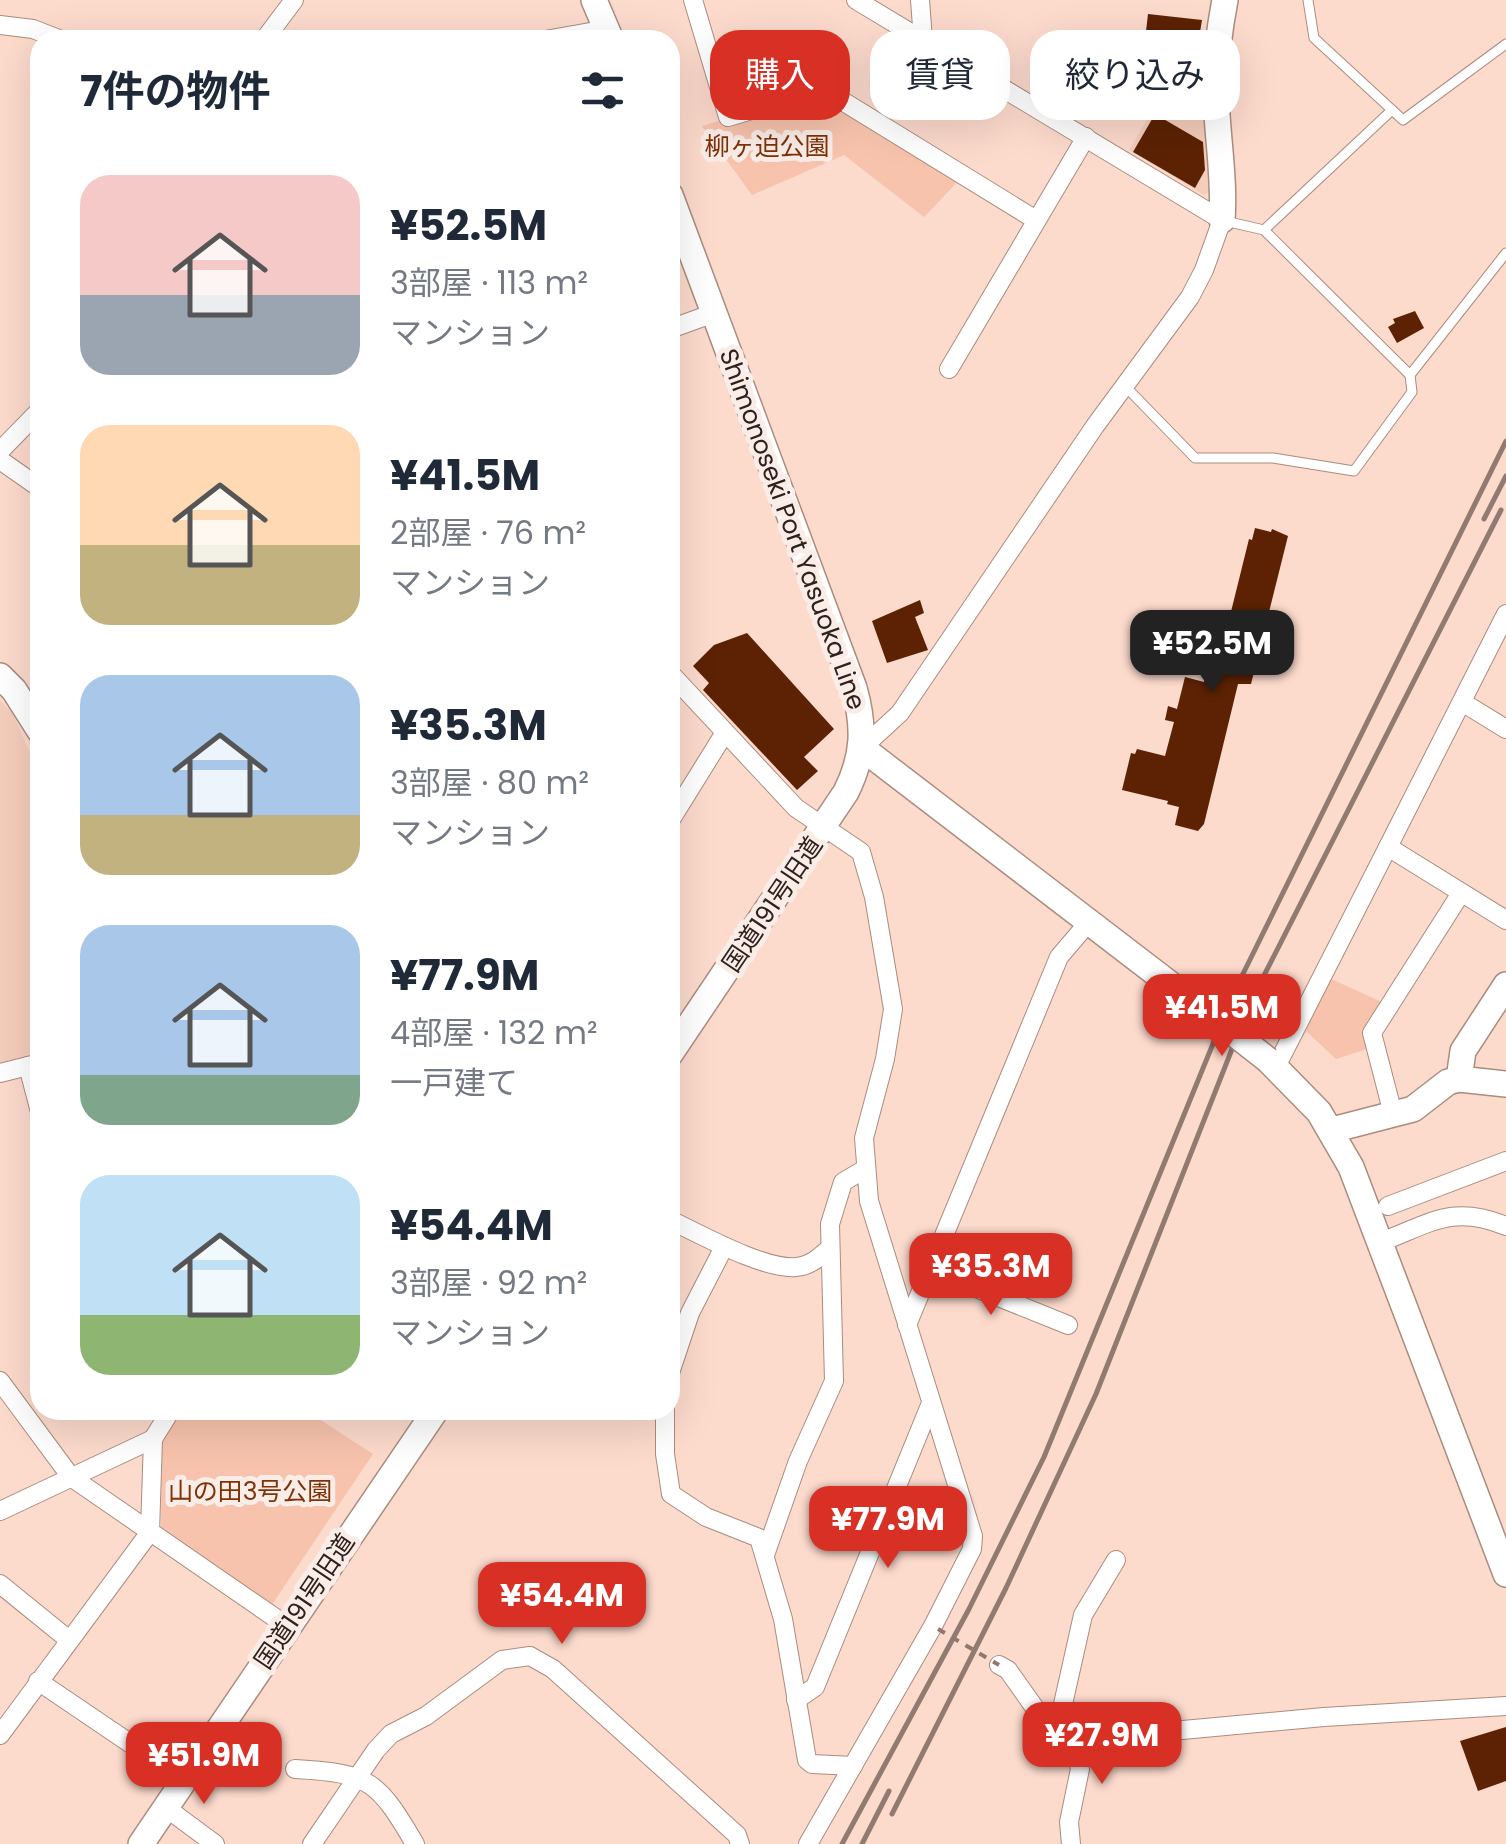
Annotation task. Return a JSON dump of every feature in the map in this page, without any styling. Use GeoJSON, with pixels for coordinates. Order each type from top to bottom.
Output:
{"type":"FeatureCollection","features":[{"type":"Feature","properties":{"kind":"main road"},"geometry":{"type":"LineString","coordinates":[[594,0],[607,30]]}},
{"type":"Feature","properties":{"kind":"main road"},"geometry":{"type":"LineString","coordinates":[[1222,220],[1225,177],[1216,96],[1218,38],[1225,0]]}},
{"type":"Feature","properties":{"kind":"main road","name":"Shimonoseki Port Yasuoka Line"},"geometry":{"type":"LineString","coordinates":[[680,222],[854,688],[861,713],[862,748]]}},
{"type":"Feature","properties":{"kind":"main road"},"geometry":{"type":"LineString","coordinates":[[0,676],[30,714]]}},
{"type":"Feature","properties":{"kind":"main road"},"geometry":{"type":"LineString","coordinates":[[862,748],[1272,1063],[1332,1130],[1381,1242],[1506,1574]]}},
{"type":"Feature","properties":{"kind":"main road","name":"国道191号旧道"},"geometry":{"type":"LineString","coordinates":[[680,1039],[824,828],[858,769],[862,748]]}},
{"type":"Feature","properties":{"kind":"main road"},"geometry":{"type":"LineString","coordinates":[[1459,1079],[1463,1052],[1506,985]]}},
{"type":"Feature","properties":{"kind":"main road"},"geometry":{"type":"LineString","coordinates":[[1332,1130],[1425,1102],[1448,1082],[1459,1079],[1506,1084]]}},
{"type":"Feature","properties":{"kind":"main road","name":"国道191号旧道"},"geometry":{"type":"LineString","coordinates":[[140,1844],[424,1420]]}},
{"type":"Feature","properties":{"kind":"street"},"geometry":{"type":"LineString","coordinates":[[272,30],[294,0]]}},
{"type":"Feature","properties":{"kind":"street"},"geometry":{"type":"LineString","coordinates":[[693,0],[728,117],[823,89],[1036,220]]}},
{"type":"Feature","properties":{"kind":"street"},"geometry":{"type":"LineString","coordinates":[[856,0],[906,30]]}},
{"type":"Feature","properties":{"kind":"street"},"geometry":{"type":"LineString","coordinates":[[920,0],[922,30]]}},
{"type":"Feature","properties":{"kind":"street"},"geometry":{"type":"LineString","coordinates":[[0,25],[36,30]]}},
{"type":"Feature","properties":{"kind":"street"},"geometry":{"type":"LineString","coordinates":[[862,748],[900,713],[1124,385],[1190,297],[1222,220],[1010,92]]}},
{"type":"Feature","properties":{"kind":"street"},"geometry":{"type":"LineString","coordinates":[[949,368],[1086,138]]}},
{"type":"Feature","properties":{"kind":"street"},"geometry":{"type":"LineString","coordinates":[[680,325],[714,313]]}},
{"type":"Feature","properties":{"kind":"street"},"geometry":{"type":"LineString","coordinates":[[0,451],[30,420]]}},
{"type":"Feature","properties":{"kind":"street"},"geometry":{"type":"LineString","coordinates":[[0,460],[30,481]]}},
{"type":"Feature","properties":{"kind":"street"},"geometry":{"type":"LineString","coordinates":[[1272,1063],[1388,847],[1506,614]]}},
{"type":"Feature","properties":{"kind":"street"},"geometry":{"type":"LineString","coordinates":[[680,684],[796,808],[861,852],[874,897],[891,992],[891,1032],[866,1126],[869,1201],[973,1536],[972,1549],[936,1627],[808,1844]]}},
{"type":"Feature","properties":{"kind":"street"},"geometry":{"type":"LineString","coordinates":[[1462,702],[1506,729]]}},
{"type":"Feature","properties":{"kind":"street"},"geometry":{"type":"LineString","coordinates":[[680,802],[724,734]]}},
{"type":"Feature","properties":{"kind":"street"},"geometry":{"type":"LineString","coordinates":[[1388,847],[1506,920]]}},
{"type":"Feature","properties":{"kind":"street"},"geometry":{"type":"LineString","coordinates":[[1394,1114],[1372,1032],[1462,893]]}},
{"type":"Feature","properties":{"kind":"street"},"geometry":{"type":"LineString","coordinates":[[906,1325],[1058,958],[1088,922]]}},
{"type":"Feature","properties":{"kind":"street"},"geometry":{"type":"LineString","coordinates":[[0,1074],[30,1065]]}},
{"type":"Feature","properties":{"kind":"street"},"geometry":{"type":"LineString","coordinates":[[1388,1206],[1506,1161]]}},
{"type":"Feature","properties":{"kind":"street"},"geometry":{"type":"LineString","coordinates":[[765,1555],[798,1461],[834,1381],[832,1211],[843,1182],[866,1170]]}},
{"type":"Feature","properties":{"kind":"street"},"geometry":{"type":"LineString","coordinates":[[1381,1242],[1452,1215],[1468,1214],[1506,1226]]}},
{"type":"Feature","properties":{"kind":"street"},"geometry":{"type":"LineString","coordinates":[[680,1225],[783,1267],[799,1267],[818,1259],[830,1248]]}},
{"type":"Feature","properties":{"kind":"street"},"geometry":{"type":"LineString","coordinates":[[680,1343],[690,1313],[724,1246]]}},
{"type":"Feature","properties":{"kind":"street"},"geometry":{"type":"LineString","coordinates":[[930,1269],[1068,1325]]}},
{"type":"Feature","properties":{"kind":"street"},"geometry":{"type":"LineString","coordinates":[[0,1381],[71,1477],[287,1626]]}},
{"type":"Feature","properties":{"kind":"street"},"geometry":{"type":"LineString","coordinates":[[796,1700],[815,1688],[931,1403]]}},
{"type":"Feature","properties":{"kind":"street"},"geometry":{"type":"LineString","coordinates":[[2,1727],[150,1532],[153,1439],[165,1420]]}},
{"type":"Feature","properties":{"kind":"street"},"geometry":{"type":"LineString","coordinates":[[665,1420],[671,1494],[706,1517],[758,1538],[783,1620],[807,1760],[812,1764],[853,1766]]}},
{"type":"Feature","properties":{"kind":"street"},"geometry":{"type":"LineString","coordinates":[[0,1511],[153,1439]]}},
{"type":"Feature","properties":{"kind":"street"},"geometry":{"type":"LineString","coordinates":[[1056,1732],[1083,1615],[1116,1560]]}},
{"type":"Feature","properties":{"kind":"street"},"geometry":{"type":"LineString","coordinates":[[0,1584],[68,1640]]}},
{"type":"Feature","properties":{"kind":"street"},"geometry":{"type":"LineString","coordinates":[[312,1844],[391,1734],[448,1701],[502,1660],[530,1656],[553,1670],[737,1835],[740,1844]]}},
{"type":"Feature","properties":{"kind":"street"},"geometry":{"type":"LineString","coordinates":[[999,1665],[1008,1670],[1056,1732],[1074,1745],[1080,1769],[1069,1822],[1071,1844]]}},
{"type":"Feature","properties":{"kind":"street"},"geometry":{"type":"LineString","coordinates":[[38,1682],[168,1769]]}},
{"type":"Feature","properties":{"kind":"street"},"geometry":{"type":"LineString","coordinates":[[1074,1745],[1085,1739],[1162,1730],[1506,1706]]}},
{"type":"Feature","properties":{"kind":"street"},"geometry":{"type":"LineString","coordinates":[[295,1769],[342,1772],[388,1797],[415,1844]]}},
{"type":"Feature","properties":{"kind":"street"},"geometry":{"type":"LineString","coordinates":[[165,1808],[215,1844]]}},
{"type":"Feature","properties":{"kind":"lane"},"geometry":{"type":"LineString","coordinates":[[1308,0],[1314,38],[1403,120],[1506,44]]}},
{"type":"Feature","properties":{"kind":"lane"},"geometry":{"type":"LineString","coordinates":[[1264,230],[1392,110]]}},
{"type":"Feature","properties":{"kind":"lane"},"geometry":{"type":"LineString","coordinates":[[1124,385],[1196,458],[1273,458],[1354,472],[1412,392],[1410,375],[1264,230],[1222,220]]}},
{"type":"Feature","properties":{"kind":"lane"},"geometry":{"type":"LineString","coordinates":[[1410,375],[1506,253]]}},
{"type":"Feature","properties":{"kind":"path"},"geometry":{"type":"LineString","coordinates":[[936,1627],[999,1665]]}},
{"type":"Feature","properties":{"kind":"shaded area"},"geometry":{"type":"Polygon","coordinates":[[[1147,120],[1205,120],[1211,190],[1204,195],[1129,150],[1147,120]]]}},
{"type":"Feature","properties":{"kind":"shaded area"},"geometry":{"type":"Polygon","coordinates":[[[0,701],[13,714],[30,753],[30,1057],[0,1066],[0,701]]]}},
{"type":"Feature","properties":{"kind":"green space","name":"柳ヶ迫公園"},"geometry":{"type":"Polygon","coordinates":[[[850,105],[965,174],[924,217],[844,155],[752,195],[702,126],[722,120],[850,120],[850,105]]]}},
{"type":"Feature","properties":{"kind":"green space"},"geometry":{"type":"Polygon","coordinates":[[[1329,978],[1384,1003],[1367,1049],[1336,1059],[1306,1031],[1329,978]]]}},
{"type":"Feature","properties":{"kind":"green space","name":"山の田3号公園"},"geometry":{"type":"Polygon","coordinates":[[[172,1420],[320,1420],[373,1454],[271,1606],[161,1530],[162,1436],[172,1420]]]}},
{"type":"Feature","properties":{"kind":"building"},"geometry":{"type":"Polygon","coordinates":[[[1148,14],[1202,20],[1200,30],[1146,30],[1148,14]]]}},
{"type":"Feature","properties":{"kind":"building"},"geometry":{"type":"Polygon","coordinates":[[[1152,120],[1165,120],[1203,142],[1205,170],[1195,188],[1133,152],[1152,120]]]}},
{"type":"Feature","properties":{"kind":"building"},"geometry":{"type":"Polygon","coordinates":[[[1415,311],[1424,328],[1397,343],[1388,327],[1395,323],[1393,319],[1415,311]]]}},
{"type":"Feature","properties":{"kind":"building"},"geometry":{"type":"Polygon","coordinates":[[[1255,528],[1271,532],[1272,529],[1288,536],[1251,684],[1238,684],[1204,824],[1198,831],[1175,825],[1179,807],[1167,804],[1168,801],[1122,790],[1131,753],[1135,754],[1137,749],[1165,756],[1174,722],[1165,720],[1168,706],[1177,709],[1185,677],[1204,682],[1213,642],[1223,644],[1255,528]]]}},
{"type":"Feature","properties":{"kind":"building"},"geometry":{"type":"Polygon","coordinates":[[[920,600],[924,613],[915,617],[928,650],[887,663],[872,621],[920,600]]]}},
{"type":"Feature","properties":{"kind":"building"},"geometry":{"type":"Polygon","coordinates":[[[747,633],[834,729],[804,757],[818,771],[797,790],[703,690],[709,683],[693,666],[714,645],[747,633]]]}},
{"type":"Feature","properties":{"kind":"building"},"geometry":{"type":"Polygon","coordinates":[[[1506,1727],[1506,1781],[1478,1791],[1460,1741],[1506,1727]]]}},
{"type":"Feature","properties":{"kind":"railway"},"geometry":{"type":"LineString","coordinates":[[842,1844],[969,1609],[1044,1457],[1235,990],[1506,441]]}},
{"type":"Feature","properties":{"kind":"railway"},"geometry":{"type":"LineString","coordinates":[[1484,519],[1506,476]]}},
{"type":"Feature","properties":{"kind":"railway"},"geometry":{"type":"LineString","coordinates":[[892,1814],[1006,1588],[1096,1394],[1251,1001],[1501,510]]}},
{"type":"Feature","properties":{"kind":"railway"},"geometry":{"type":"LineString","coordinates":[[862,1844],[889,1791]]}}]}
